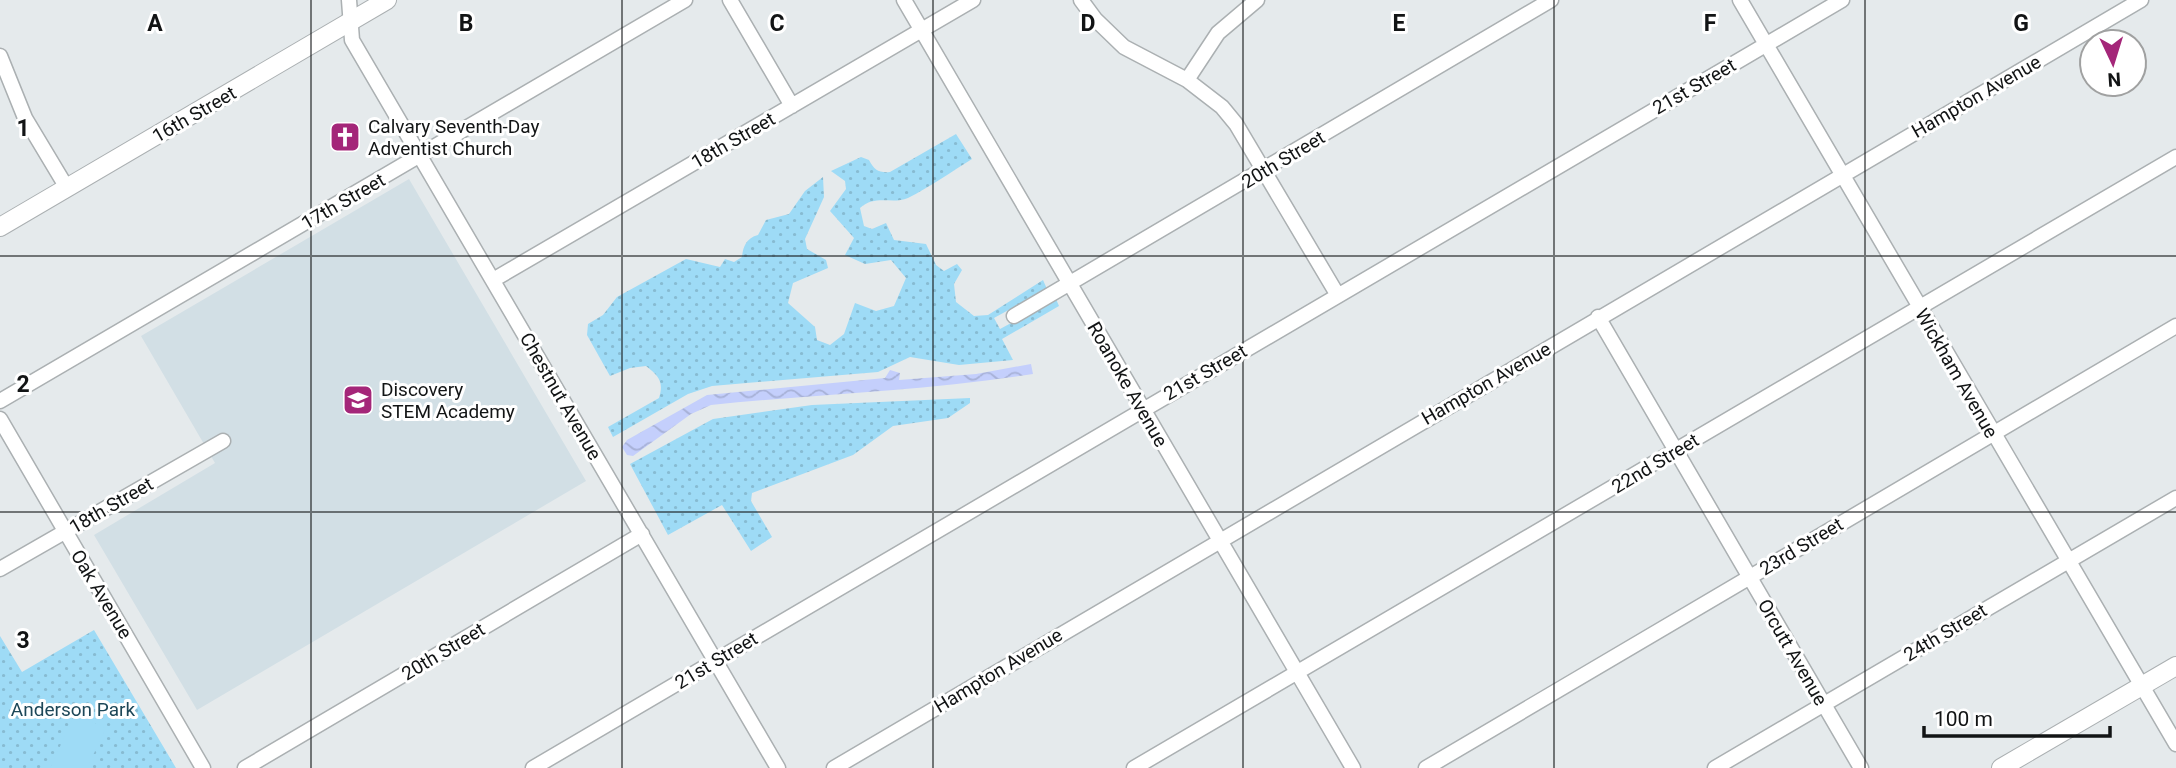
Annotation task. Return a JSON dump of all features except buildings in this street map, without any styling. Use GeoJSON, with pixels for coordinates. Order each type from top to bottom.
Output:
{"type":"FeatureCollection","features":[{"type":"Feature","properties":{"kind":"main road","name":"16th Street"},"geometry":{"type":"LineString","coordinates":[[0,228],[387,0]]}},
{"type":"Feature","properties":{"kind":"main road"},"geometry":{"type":"LineString","coordinates":[[2001,768],[2176,666]]}},
{"type":"Feature","properties":{"kind":"street","name":"Chestnut Avenue"},"geometry":{"type":"LineString","coordinates":[[349,0],[353,14],[350,22],[352,40],[778,768]]}},
{"type":"Feature","properties":{"kind":"street","name":"17th Street"},"geometry":{"type":"LineString","coordinates":[[0,401],[685,0]]}},
{"type":"Feature","properties":{"kind":"street"},"geometry":{"type":"LineString","coordinates":[[730,0],[792,106]]}},
{"type":"Feature","properties":{"kind":"street","name":"Roanoke Avenue"},"geometry":{"type":"LineString","coordinates":[[904,0],[1353,768]]}},
{"type":"Feature","properties":{"kind":"street","name":"18th Street"},"geometry":{"type":"LineString","coordinates":[[493,280],[973,0]]}},
{"type":"Feature","properties":{"kind":"street"},"geometry":{"type":"LineString","coordinates":[[1081,0],[1095,19],[1124,47],[1187,80],[1229,116],[1337,294]]}},
{"type":"Feature","properties":{"kind":"street"},"geometry":{"type":"LineString","coordinates":[[1187,80],[1219,33],[1257,0]]}},
{"type":"Feature","properties":{"kind":"street","name":"20th Street"},"geometry":{"type":"LineString","coordinates":[[1014,316],[1551,0]]}},
{"type":"Feature","properties":{"kind":"street","name":"Wickham Avenue"},"geometry":{"type":"LineString","coordinates":[[1740,0],[2176,744]]}},
{"type":"Feature","properties":{"kind":"street","name":"21st Street"},"geometry":{"type":"LineString","coordinates":[[533,768],[1842,0]]}},
{"type":"Feature","properties":{"kind":"street","name":"Hampton Avenue"},"geometry":{"type":"LineString","coordinates":[[834,768],[1219,539],[2141,0]]}},
{"type":"Feature","properties":{"kind":"street"},"geometry":{"type":"LineString","coordinates":[[0,56],[26,118],[67,188]]}},
{"type":"Feature","properties":{"kind":"street","name":"22nd Street"},"geometry":{"type":"LineString","coordinates":[[1134,768],[2176,157]]}},
{"type":"Feature","properties":{"kind":"street","name":"Orcutt Avenue"},"geometry":{"type":"LineString","coordinates":[[1598,317],[1861,768]]}},
{"type":"Feature","properties":{"kind":"street","name":"23rd Street"},"geometry":{"type":"LineString","coordinates":[[1426,768],[2176,326]]}},
{"type":"Feature","properties":{"kind":"street","name":"Oak Avenue"},"geometry":{"type":"LineString","coordinates":[[0,419],[203,768]]}},
{"type":"Feature","properties":{"kind":"street","name":"18th Street"},"geometry":{"type":"LineString","coordinates":[[0,569],[223,441]]}},
{"type":"Feature","properties":{"kind":"street","name":"24th Street"},"geometry":{"type":"LineString","coordinates":[[1715,768],[2176,498]]}},
{"type":"Feature","properties":{"kind":"street","name":"20th Street"},"geometry":{"type":"LineString","coordinates":[[244,768],[642,534]]}},
{"type":"Feature","properties":{"kind":"shaded area","name":"Discovery STEM Academy"},"geometry":{"type":"Polygon","coordinates":[[[409,179],[586,481],[197,710],[94,535],[215,463],[141,336],[409,179]]]}},
{"type":"Feature","properties":{"kind":"green space"},"geometry":{"type":"Polygon","coordinates":[[[956,134],[972,159],[908,198],[866,204],[860,208],[864,226],[872,229],[886,223],[894,240],[926,244],[936,265],[944,271],[957,264],[962,270],[954,284],[956,302],[974,316],[988,315],[1043,280],[1047,289],[994,318],[1000,329],[1056,299],[1059,306],[1002,339],[1013,360],[959,365],[910,357],[878,372],[712,386],[688,394],[613,437],[608,427],[659,398],[661,388],[657,376],[646,366],[630,368],[610,376],[587,335],[588,324],[603,315],[617,297],[686,259],[720,267],[725,259],[734,262],[742,257],[746,243],[758,235],[766,220],[789,214],[805,191],[823,177],[824,197],[805,239],[807,249],[826,260],[828,268],[793,283],[788,303],[815,327],[817,340],[830,345],[844,334],[855,303],[876,311],[894,306],[906,278],[891,260],[865,264],[845,255],[854,238],[830,211],[846,189],[845,181],[831,171],[861,157],[869,160],[877,170],[890,172],[956,134]]]}},
{"type":"Feature","properties":{"kind":"green space"},"geometry":{"type":"Polygon","coordinates":[[[970,398],[970,403],[948,418],[893,426],[853,455],[752,493],[751,501],[772,537],[751,551],[722,505],[668,535],[630,464],[713,419],[812,405],[970,398]]]}},
{"type":"Feature","properties":{"kind":"green space","name":"Anderson Park"},"geometry":{"type":"Polygon","coordinates":[[[94,630],[176,768],[0,768],[0,636],[22,672],[94,630]]]}},
{"type":"Feature","properties":{"kind":"green space"},"geometry":{"type":"Polygon","coordinates":[[[75,714],[106,728],[87,768],[50,768],[75,714]]]}},
{"type":"Feature","properties":{"kind":"water"},"geometry":{"type":"Polygon","coordinates":[[[1031,364],[1033,374],[993,380],[711,405],[691,414],[633,456],[627,455],[622,447],[627,440],[707,395],[885,378],[890,370],[900,373],[899,380],[976,374],[1031,364]]]}},
{"type":"Feature","properties":{"kind":"place","name":"Calvary Seventh-Day Adventist Church"},"geometry":{"type":"Point","coordinates":[345,137]}},
{"type":"Feature","properties":{"kind":"place","name":"Discovery STEM Academy"},"geometry":{"type":"Point","coordinates":[358,400]}}]}
